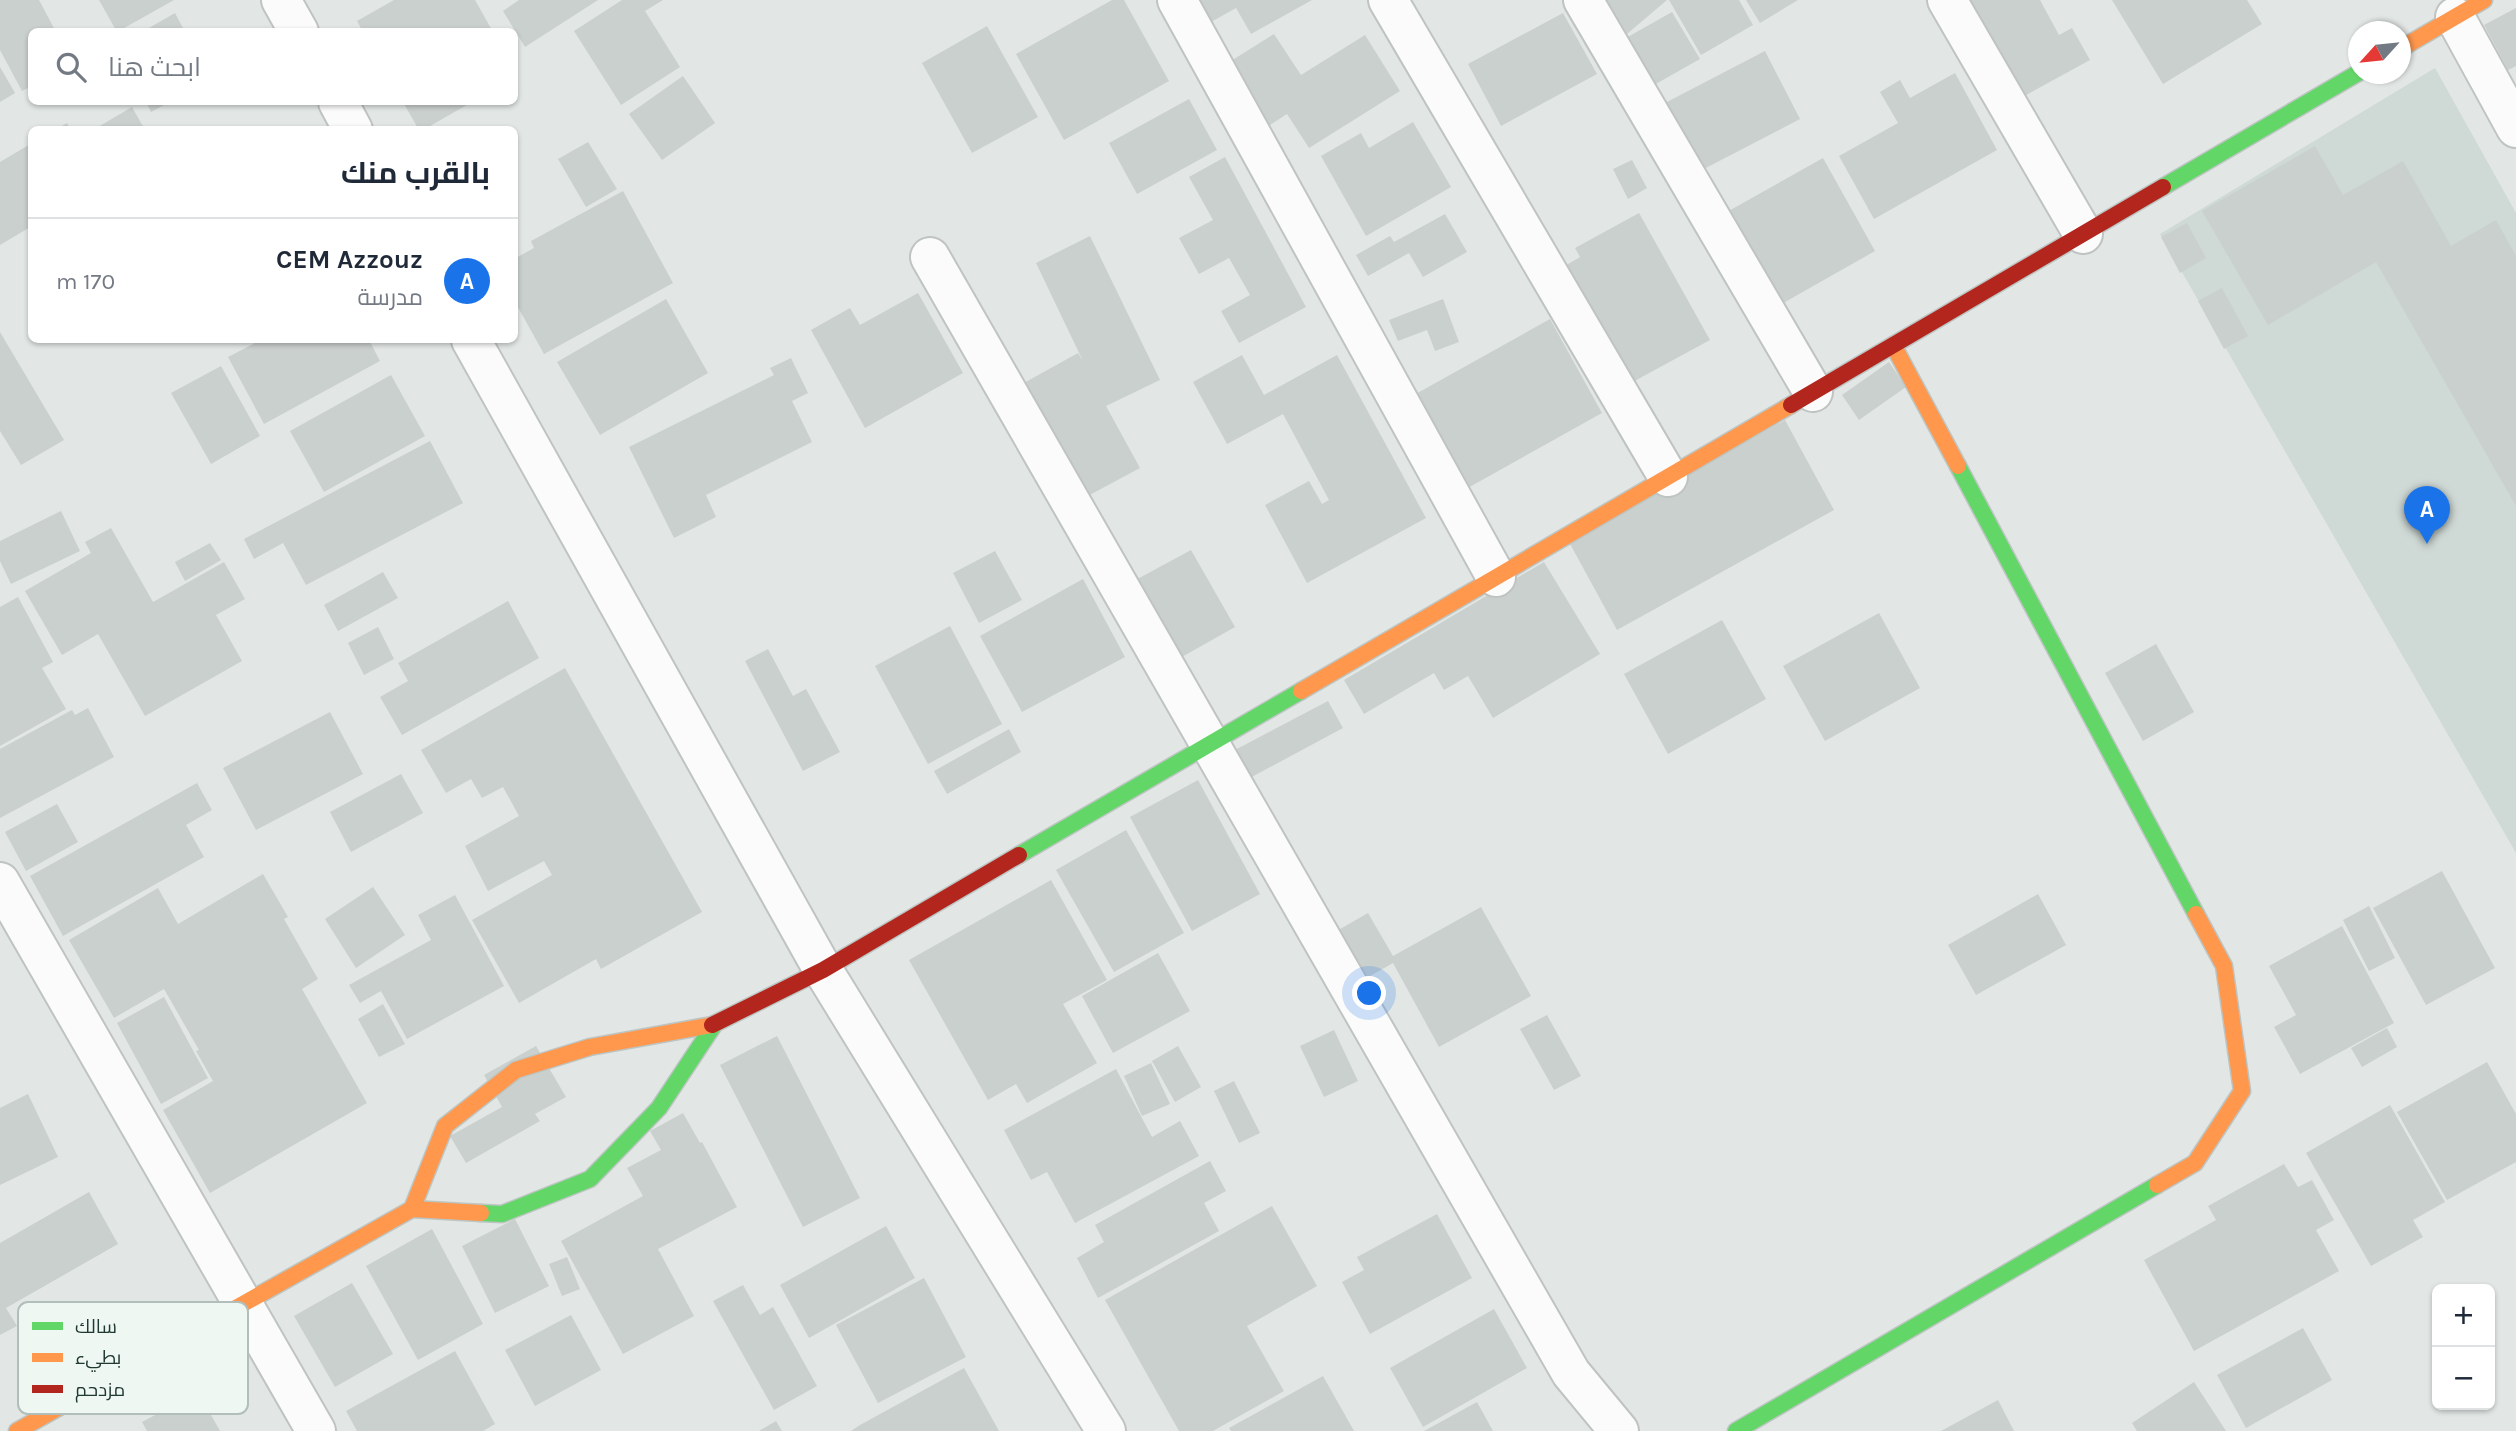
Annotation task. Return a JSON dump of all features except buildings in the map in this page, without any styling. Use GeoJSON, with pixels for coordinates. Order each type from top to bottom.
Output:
{"type":"FeatureCollection","features":[{"type":"Feature","properties":{"kind":"street"},"geometry":{"type":"LineString","coordinates":[[281,0],[297,28]]}},
{"type":"Feature","properties":{"kind":"street"},"geometry":{"type":"LineString","coordinates":[[1177,0],[1496,578]]}},
{"type":"Feature","properties":{"kind":"street"},"geometry":{"type":"LineString","coordinates":[[1388,0],[1668,477]]}},
{"type":"Feature","properties":{"kind":"street"},"geometry":{"type":"LineString","coordinates":[[1583,0],[1813,392]]}},
{"type":"Feature","properties":{"kind":"street"},"geometry":{"type":"LineString","coordinates":[[1947,0],[2082,234]]}},
{"type":"Feature","properties":{"kind":"street"},"geometry":{"type":"LineString","coordinates":[[2411,42],[2469,8],[2516,128]]}},
{"type":"Feature","properties":{"kind":"street"},"geometry":{"type":"LineString","coordinates":[[412,1209],[446,1126],[516,1070],[590,1046],[714,1025],[823,970],[2348,79]]}},
{"type":"Feature","properties":{"kind":"street"},"geometry":{"type":"LineString","coordinates":[[340,105],[352,126]]}},
{"type":"Feature","properties":{"kind":"street"},"geometry":{"type":"LineString","coordinates":[[930,257],[1571,1373],[1619,1431]]}},
{"type":"Feature","properties":{"kind":"street"},"geometry":{"type":"LineString","coordinates":[[473,343],[823,970],[1106,1431]]}},
{"type":"Feature","properties":{"kind":"street"},"geometry":{"type":"LineString","coordinates":[[1736,1431],[2194,1163],[2242,1091],[2224,966],[1893,345]]}},
{"type":"Feature","properties":{"kind":"street"},"geometry":{"type":"LineString","coordinates":[[0,882],[241,1302]]}},
{"type":"Feature","properties":{"kind":"street"},"geometry":{"type":"LineString","coordinates":[[248,1302],[412,1209],[502,1214],[590,1179],[659,1108],[714,1025]]}},
{"type":"Feature","properties":{"kind":"street"},"geometry":{"type":"LineString","coordinates":[[248,1314],[316,1431]]}},
{"type":"Feature","properties":{"kind":"street"},"geometry":{"type":"LineString","coordinates":[[17,1431],[47,1414]]}},
{"type":"Feature","properties":{"kind":"shaded area"},"geometry":{"type":"Polygon","coordinates":[[[2435,68],[2516,213],[2516,853],[2160,234],[2435,68]]]}},
{"type":"Feature","properties":{"kind":"traffic: fast"},"geometry":{"type":"LineString","coordinates":[[2163,187],[2348,79]]}},
{"type":"Feature","properties":{"kind":"traffic: fast"},"geometry":{"type":"LineString","coordinates":[[1958,466],[2196,914]]}},
{"type":"Feature","properties":{"kind":"traffic: fast"},"geometry":{"type":"LineString","coordinates":[[1019,855],[1301,691]]}},
{"type":"Feature","properties":{"kind":"traffic: fast"},"geometry":{"type":"LineString","coordinates":[[481,1213],[502,1214],[590,1179],[659,1108],[714,1025]]}},
{"type":"Feature","properties":{"kind":"traffic: fast"},"geometry":{"type":"LineString","coordinates":[[1736,1431],[2157,1185]]}},
{"type":"Feature","properties":{"kind":"traffic: slow"},"geometry":{"type":"LineString","coordinates":[[2411,43],[2484,0]]}},
{"type":"Feature","properties":{"kind":"traffic: slow"},"geometry":{"type":"LineString","coordinates":[[1893,345],[1958,466]]}},
{"type":"Feature","properties":{"kind":"traffic: slow"},"geometry":{"type":"LineString","coordinates":[[1301,691],[1791,405]]}},
{"type":"Feature","properties":{"kind":"traffic: slow"},"geometry":{"type":"LineString","coordinates":[[2157,1185],[2195,1163],[2242,1091],[2224,966],[2196,914]]}},
{"type":"Feature","properties":{"kind":"traffic: slow"},"geometry":{"type":"LineString","coordinates":[[412,1209],[445,1126],[516,1070],[590,1047],[712,1025]]}},
{"type":"Feature","properties":{"kind":"traffic: slow"},"geometry":{"type":"LineString","coordinates":[[247,1302],[412,1209],[481,1213]]}},
{"type":"Feature","properties":{"kind":"traffic: slow"},"geometry":{"type":"LineString","coordinates":[[17,1431],[47,1414]]}},
{"type":"Feature","properties":{"kind":"traffic: jam"},"geometry":{"type":"LineString","coordinates":[[1791,405],[2163,187]]}},
{"type":"Feature","properties":{"kind":"traffic: jam"},"geometry":{"type":"LineString","coordinates":[[712,1025],[823,970],[1019,855]]}},
{"type":"Feature","properties":{"kind":"place","name":"CEM Azzouz"},"geometry":{"type":"Point","coordinates":[2427,544]}}]}
